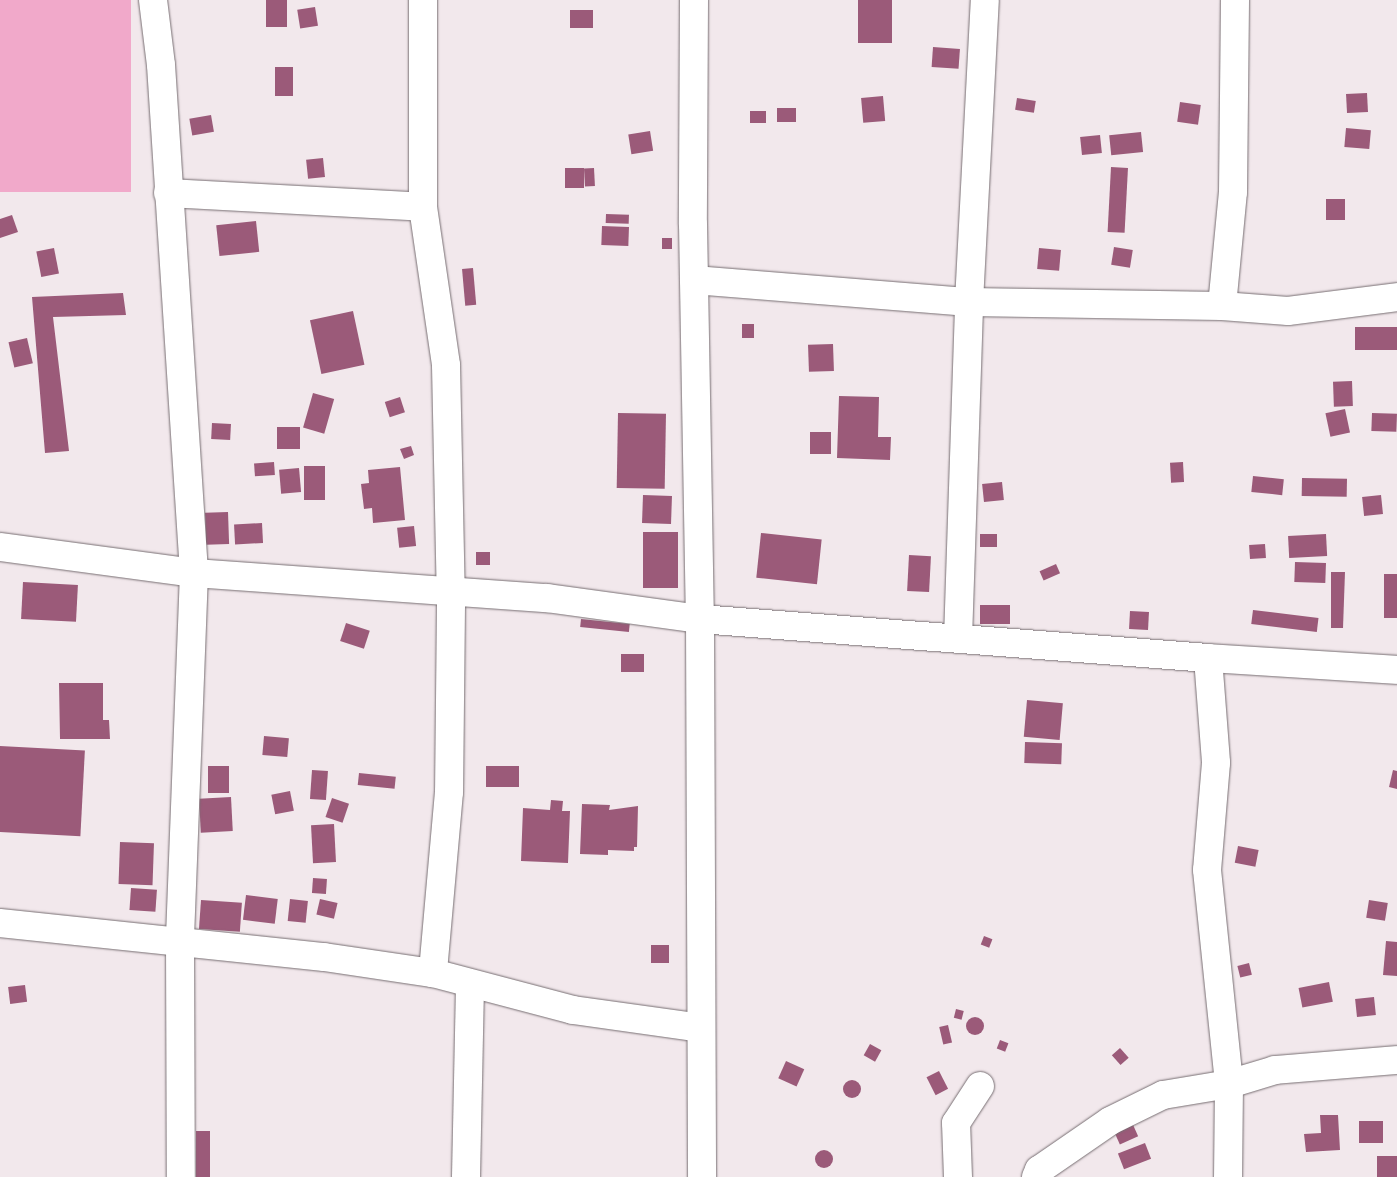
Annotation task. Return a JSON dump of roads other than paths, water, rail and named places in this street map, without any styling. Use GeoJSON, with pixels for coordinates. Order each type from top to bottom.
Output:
{"type":"FeatureCollection","features":[{"type":"Feature","properties":{"kind":"street"},"geometry":{"type":"LineString","coordinates":[[153,0],[194,573],[180,940],[182,1177]]}},
{"type":"Feature","properties":{"kind":"street"},"geometry":{"type":"LineString","coordinates":[[423,0],[424,207],[446,365],[450,592],[449,792],[433,973]]}},
{"type":"Feature","properties":{"kind":"street"},"geometry":{"type":"LineString","coordinates":[[694,0],[694,280],[700,618],[702,1177]]}},
{"type":"Feature","properties":{"kind":"street"},"geometry":{"type":"LineString","coordinates":[[958,639],[969,302],[985,0]]}},
{"type":"Feature","properties":{"kind":"street"},"geometry":{"type":"LineString","coordinates":[[1222,306],[1233,192],[1235,0]]}},
{"type":"Feature","properties":{"kind":"street"},"geometry":{"type":"LineString","coordinates":[[168,193],[424,207]]}},
{"type":"Feature","properties":{"kind":"street"},"geometry":{"type":"LineString","coordinates":[[694,280],[969,302],[1222,306],[1288,311],[1397,297]]}},
{"type":"Feature","properties":{"kind":"street"},"geometry":{"type":"LineString","coordinates":[[0,547],[194,573],[547,598],[700,618],[1208,658],[1397,670]]}},
{"type":"Feature","properties":{"kind":"street"},"geometry":{"type":"LineString","coordinates":[[1208,658],[1216,763],[1207,870],[1229,1084],[1228,1177]]}},
{"type":"Feature","properties":{"kind":"street"},"geometry":{"type":"LineString","coordinates":[[0,922],[180,940],[433,973],[573,1010],[702,1028]]}},
{"type":"Feature","properties":{"kind":"street"},"geometry":{"type":"LineString","coordinates":[[466,1177],[470,984]]}},
{"type":"Feature","properties":{"kind":"street"},"geometry":{"type":"LineString","coordinates":[[1036,1177],[1040,1170],[1090,1135],[1163,1096],[1229,1084],[1275,1070],[1397,1060]]}},
{"type":"Feature","properties":{"kind":"street"},"geometry":{"type":"LineString","coordinates":[[958,1177],[956,1123],[980,1086]]}}]}
